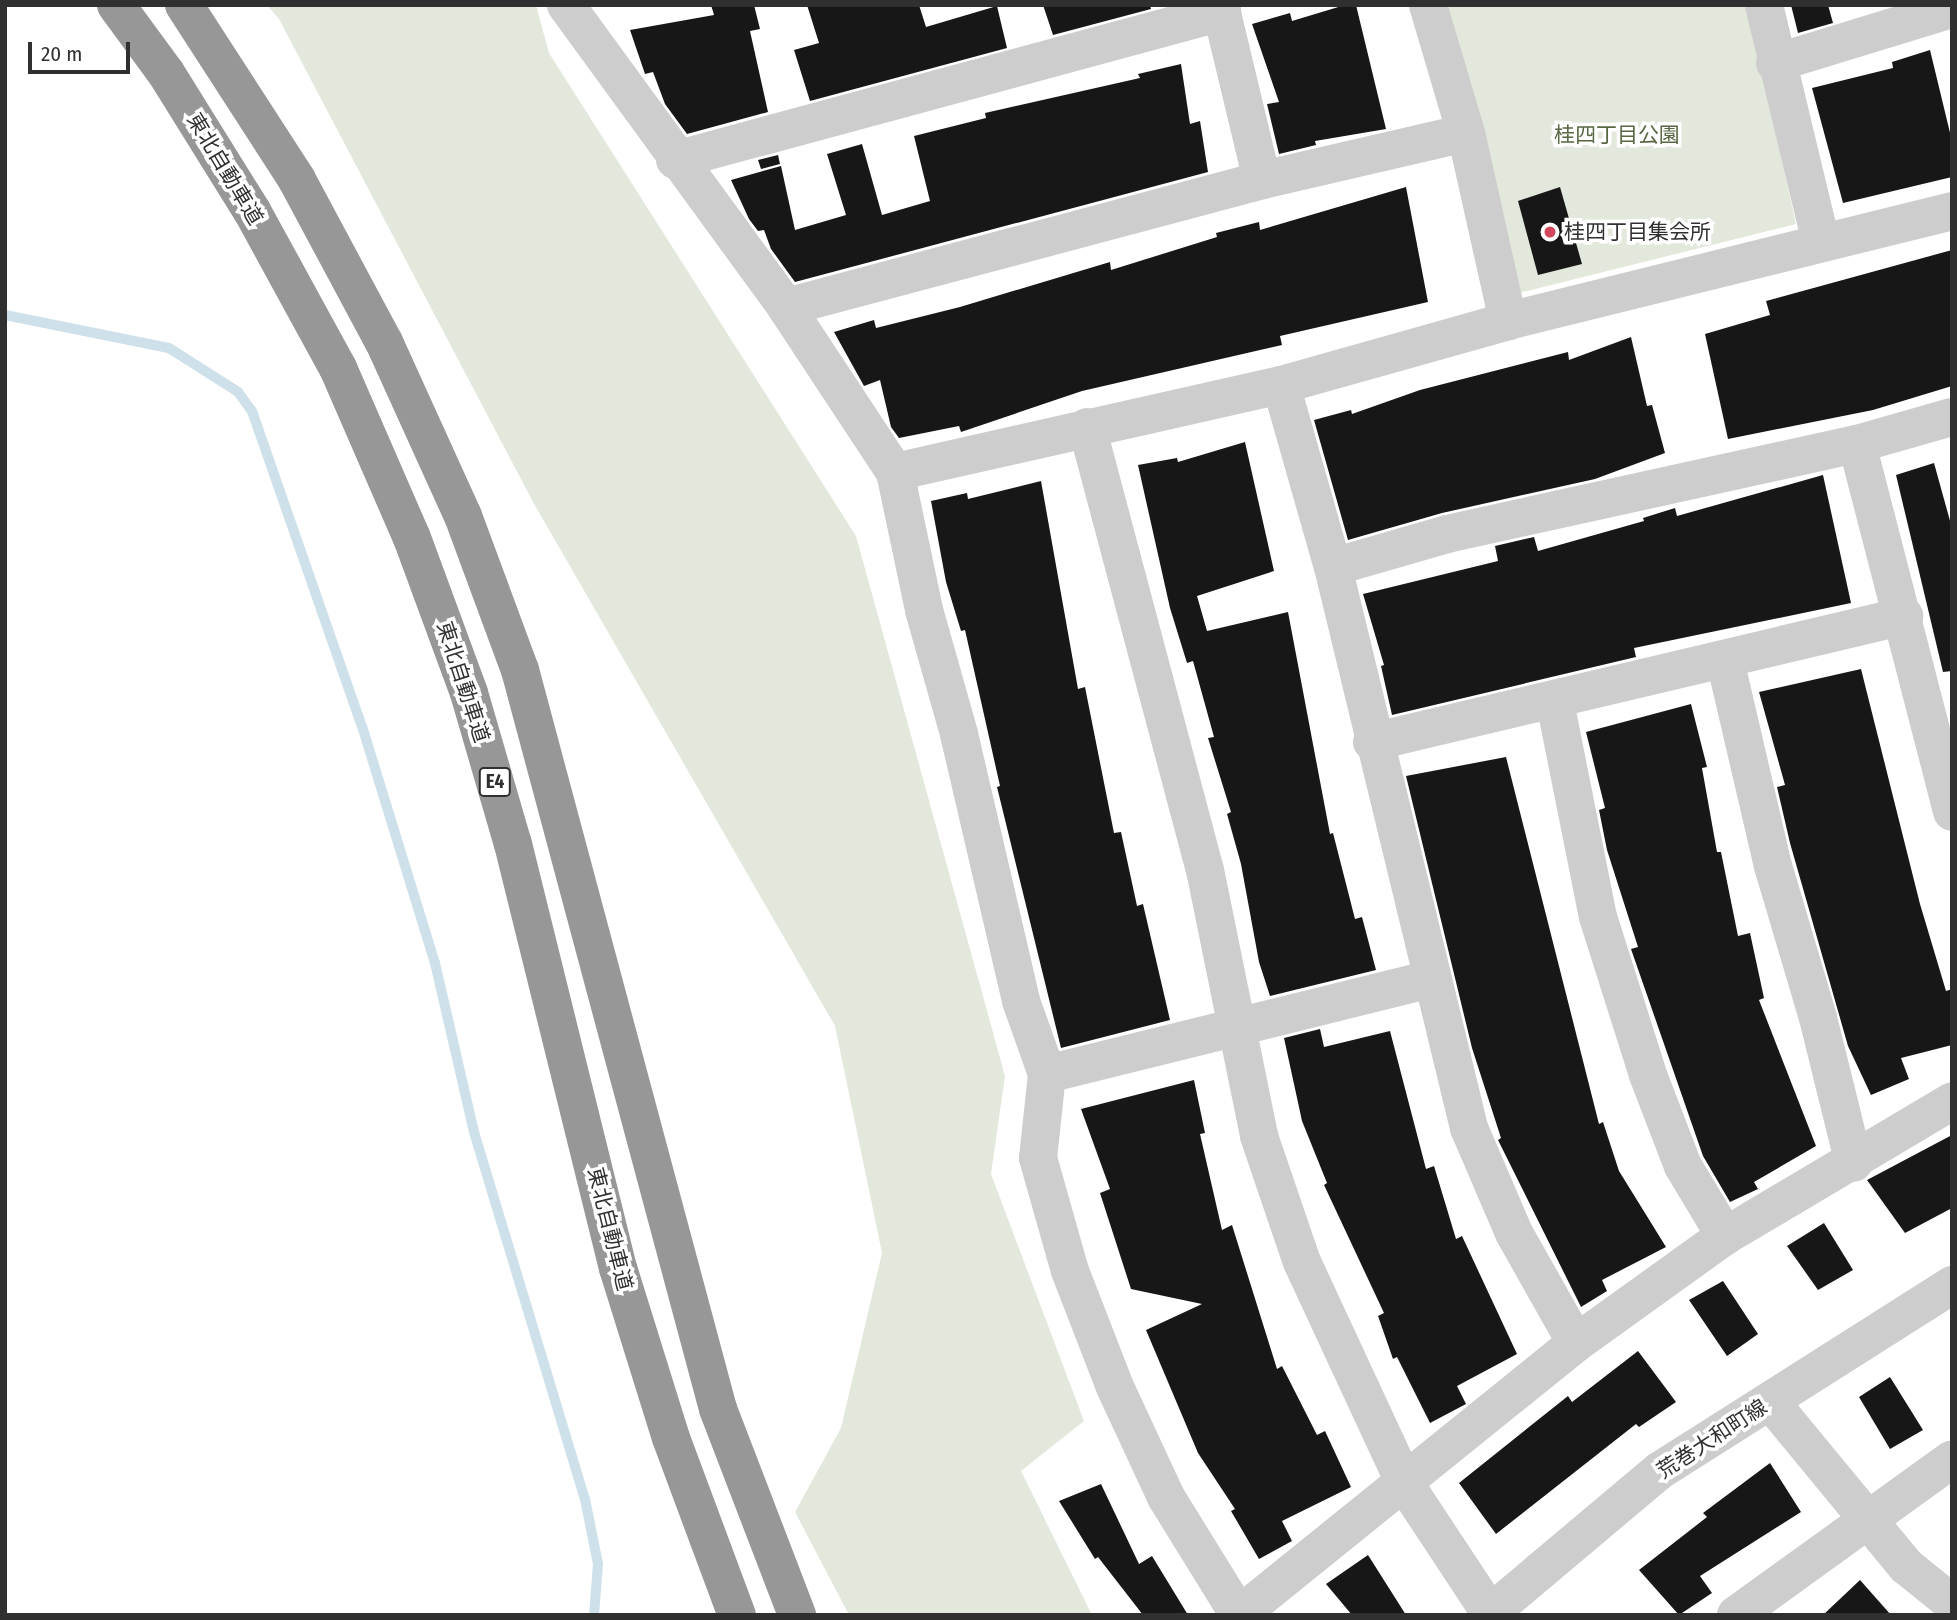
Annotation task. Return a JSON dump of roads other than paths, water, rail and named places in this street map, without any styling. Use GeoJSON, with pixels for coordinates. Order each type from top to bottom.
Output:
{"type":"FeatureCollection","features":[{"type":"Feature","properties":{"kind":"highway","name":"東北自動車道"},"geometry":{"type":"LineString","coordinates":[[116,5],[166,73],[252,211],[338,368],[412,538],[469,693],[509,831],[618,1268],[671,1438],[737,1615]]}},
{"type":"Feature","properties":{"kind":"highway"},"geometry":{"type":"LineString","coordinates":[[184,5],[297,180],[384,342],[463,516],[520,670],[718,1409],[797,1615]]}},
{"type":"Feature","properties":{"kind":"street"},"geometry":{"type":"LineString","coordinates":[[1428,5],[1466,133],[1508,320]]}},
{"type":"Feature","properties":{"kind":"street"},"geometry":{"type":"LineString","coordinates":[[1764,5],[1775,63],[1821,242]]}},
{"type":"Feature","properties":{"kind":"street"},"geometry":{"type":"LineString","coordinates":[[570,6],[676,160],[786,307],[895,471],[924,610],[959,734],[1021,1001],[1047,1074],[1038,1158],[1070,1271],[1115,1387],[1166,1497],[1239,1615],[1405,1484],[1576,1343],[1725,1236],[1854,1163],[1952,1101]]}},
{"type":"Feature","properties":{"kind":"street"},"geometry":{"type":"LineString","coordinates":[[676,160],[1221,8],[1262,180]]}},
{"type":"Feature","properties":{"kind":"street"},"geometry":{"type":"LineString","coordinates":[[1775,63],[1952,9]]}},
{"type":"Feature","properties":{"kind":"street"},"geometry":{"type":"LineString","coordinates":[[786,307],[1262,180],[1466,133]]}},
{"type":"Feature","properties":{"kind":"street"},"geometry":{"type":"LineString","coordinates":[[895,471],[1282,385],[1508,320],[1952,211]]}},
{"type":"Feature","properties":{"kind":"street"},"geometry":{"type":"LineString","coordinates":[[1282,385],[1333,567],[1372,742],[1468,1128],[1514,1233],[1576,1343]]}},
{"type":"Feature","properties":{"kind":"street"},"geometry":{"type":"LineString","coordinates":[[1333,567],[1447,534],[1857,444],[1952,417]]}},
{"type":"Feature","properties":{"kind":"street"},"geometry":{"type":"LineString","coordinates":[[1087,428],[1205,870],[1234,1030],[1259,1136],[1302,1262],[1405,1484],[1489,1614]]}},
{"type":"Feature","properties":{"kind":"street"},"geometry":{"type":"LineString","coordinates":[[1857,444],[1904,616],[1952,812]]}},
{"type":"Feature","properties":{"kind":"street"},"geometry":{"type":"LineString","coordinates":[[1372,742],[1555,702],[1904,616]]}},
{"type":"Feature","properties":{"kind":"street"},"geometry":{"type":"LineString","coordinates":[[1725,660],[1773,866],[1854,1163]]}},
{"type":"Feature","properties":{"kind":"street"},"geometry":{"type":"LineString","coordinates":[[1555,702],[1598,917],[1648,1076],[1683,1166],[1725,1236]]}},
{"type":"Feature","properties":{"kind":"street"},"geometry":{"type":"LineString","coordinates":[[1047,1074],[1234,1030],[1430,979]]}},
{"type":"Feature","properties":{"kind":"street","name":"荒巻大和町線"},"geometry":{"type":"LineString","coordinates":[[1489,1614],[1659,1471],[1952,1285]]}},
{"type":"Feature","properties":{"kind":"street"},"geometry":{"type":"LineString","coordinates":[[1770,1401],[1906,1566],[1952,1603]]}},
{"type":"Feature","properties":{"kind":"street"},"geometry":{"type":"LineString","coordinates":[[1736,1615],[1868,1517],[1952,1459]]}},
{"type":"Feature","properties":{"kind":"waterway"},"geometry":{"type":"LineString","coordinates":[[5,315],[169,348],[238,392],[252,411],[362,726],[435,963],[474,1132],[585,1499],[598,1564],[594,1615]]}},
{"type":"Feature","properties":{"kind":"place","name":"桂四丁目集会所"},"geometry":{"type":"Point","coordinates":[1550,232]}},
{"type":"Feature","properties":{"kind":"park label","name":"桂四丁目公園"},"geometry":{"type":"Point","coordinates":[1617,135]}}]}
